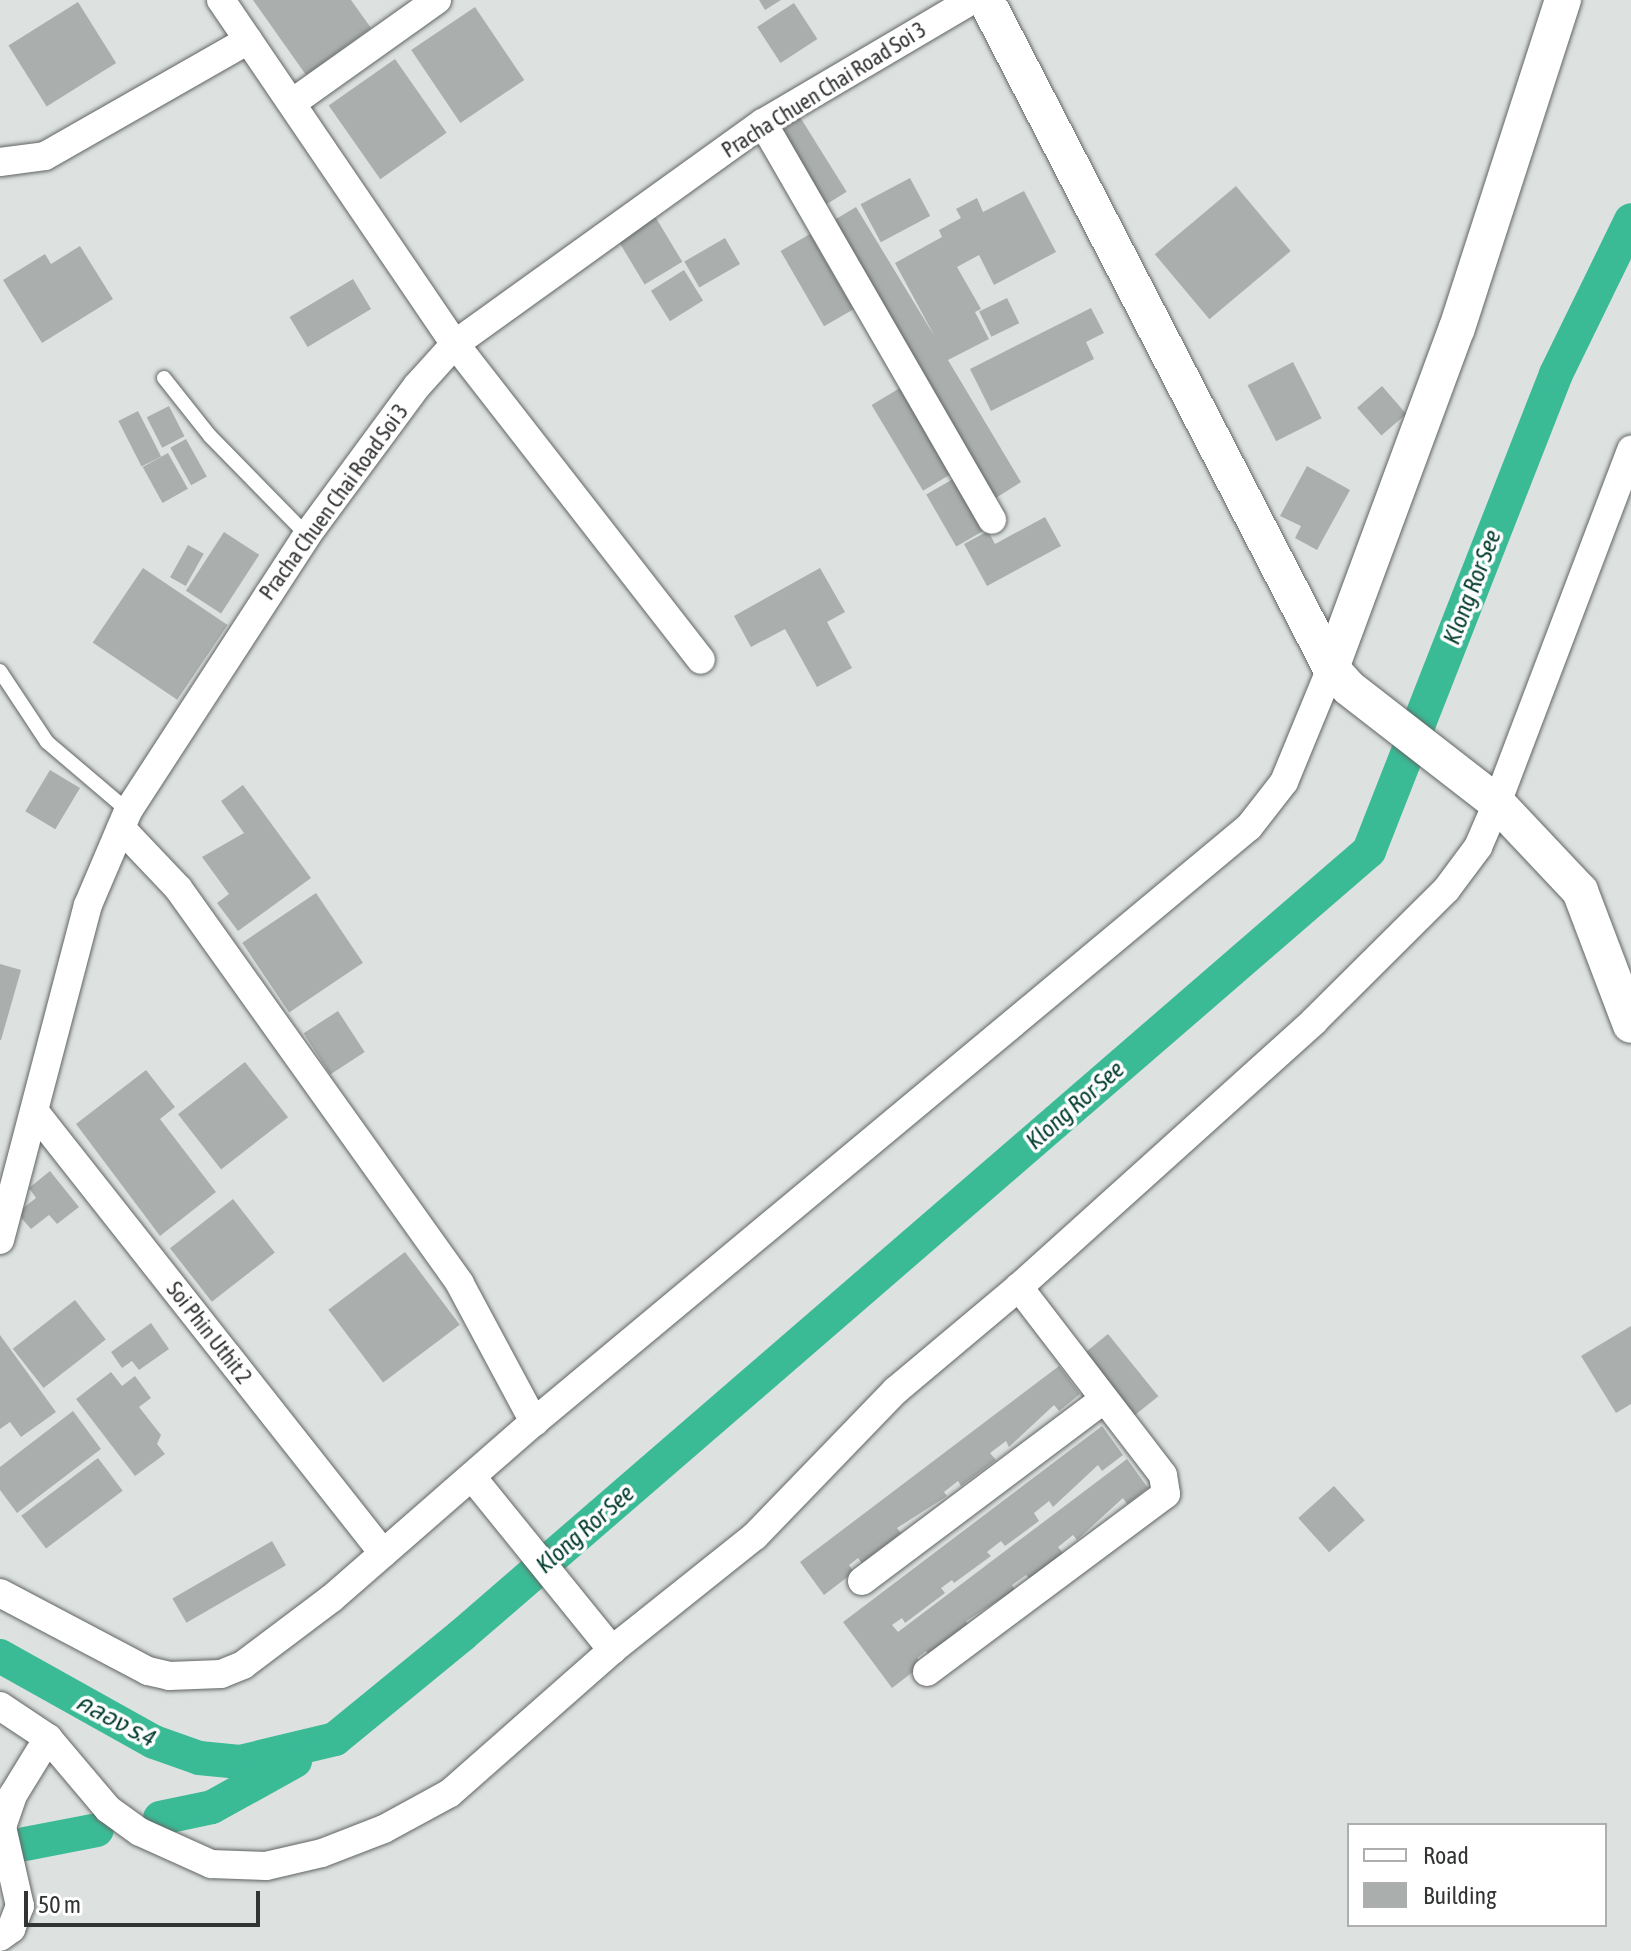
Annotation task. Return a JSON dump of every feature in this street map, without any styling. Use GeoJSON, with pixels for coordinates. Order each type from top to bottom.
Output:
{"type":"FeatureCollection","features":[{"type":"Feature","properties":{"kind":"street"},"geometry":{"type":"LineString","coordinates":[[221,0],[455,344],[701,660]]}},
{"type":"Feature","properties":{"kind":"street"},"geometry":{"type":"LineString","coordinates":[[292,103],[437,0]]}},
{"type":"Feature","properties":{"kind":"street","name":"Pracha Chuen Chai Road Soi 3"},"geometry":{"type":"LineString","coordinates":[[0,1240],[88,905],[124,819],[307,535],[455,344],[763,123],[972,0]]}},
{"type":"Feature","properties":{"kind":"street"},"geometry":{"type":"LineString","coordinates":[[986,0],[1340,678],[1488,797],[1580,891],[1631,1025]]}},
{"type":"Feature","properties":{"kind":"street"},"geometry":{"type":"LineString","coordinates":[[0,1593],[148,1671],[169,1676],[221,1674],[243,1665],[383,1553],[534,1422],[1249,827],[1284,782],[1340,678],[1563,0]]}},
{"type":"Feature","properties":{"kind":"street"},"geometry":{"type":"LineString","coordinates":[[0,162],[45,156],[248,40]]}},
{"type":"Feature","properties":{"kind":"street"},"geometry":{"type":"LineString","coordinates":[[763,123],[992,520]]}},
{"type":"Feature","properties":{"kind":"street"},"geometry":{"type":"LineString","coordinates":[[0,1706],[48,1738],[108,1809],[140,1832],[211,1864],[266,1866],[363,1837],[450,1793],[612,1650],[755,1536],[895,1391],[1019,1287],[1314,1021],[1446,890],[1478,847],[1488,797],[1631,450]]}},
{"type":"Feature","properties":{"kind":"street"},"geometry":{"type":"LineString","coordinates":[[124,819],[178,888],[460,1284],[534,1422]]}},
{"type":"Feature","properties":{"kind":"street","name":"Soi Phin Uthit 2"},"geometry":{"type":"LineString","coordinates":[[35,1112],[383,1553]]}},
{"type":"Feature","properties":{"kind":"street"},"geometry":{"type":"LineString","coordinates":[[927,1672],[1163,1498],[1163,1475],[1019,1287]]}},
{"type":"Feature","properties":{"kind":"street"},"geometry":{"type":"LineString","coordinates":[[862,1581],[1103,1400]]}},
{"type":"Feature","properties":{"kind":"street"},"geometry":{"type":"LineString","coordinates":[[472,1477],[612,1650]]}},
{"type":"Feature","properties":{"kind":"street"},"geometry":{"type":"LineString","coordinates":[[0,1937],[16,1922],[20,1906],[1,1827],[13,1795],[48,1738]]}},
{"type":"Feature","properties":{"kind":"lane"},"geometry":{"type":"LineString","coordinates":[[164,378],[210,436],[307,535]]}},
{"type":"Feature","properties":{"kind":"lane"},"geometry":{"type":"LineString","coordinates":[[0,671],[47,742],[124,819]]}},
{"type":"Feature","properties":{"kind":"building"},"geometry":{"type":"Polygon","coordinates":[[[253,0],[351,0],[371,28],[306,75],[253,0]]]}},
{"type":"Feature","properties":{"kind":"building"},"geometry":{"type":"Polygon","coordinates":[[[759,0],[781,0],[765,10],[759,0]]]}},
{"type":"Feature","properties":{"kind":"building"},"geometry":{"type":"Polygon","coordinates":[[[78,2],[116,63],[47,107],[8,45],[78,2]]]}},
{"type":"Feature","properties":{"kind":"building"},"geometry":{"type":"Polygon","coordinates":[[[794,3],[817,39],[781,63],[757,27],[794,3]]]}},
{"type":"Feature","properties":{"kind":"building"},"geometry":{"type":"Polygon","coordinates":[[[475,7],[524,80],[460,123],[411,50],[475,7]]]}},
{"type":"Feature","properties":{"kind":"building"},"geometry":{"type":"Polygon","coordinates":[[[395,59],[447,133],[380,179],[329,105],[395,59]]]}},
{"type":"Feature","properties":{"kind":"building"},"geometry":{"type":"Polygon","coordinates":[[[800,117],[847,192],[824,206],[777,131],[800,117]]]}},
{"type":"Feature","properties":{"kind":"building"},"geometry":{"type":"Polygon","coordinates":[[[910,178],[930,216],[881,242],[861,204],[910,178]]]}},
{"type":"Feature","properties":{"kind":"building"},"geometry":{"type":"Polygon","coordinates":[[[1236,186],[1291,251],[1209,319],[1155,254],[1236,186]]]}},
{"type":"Feature","properties":{"kind":"building"},"geometry":{"type":"Polygon","coordinates":[[[1024,191],[1056,252],[994,285],[979,255],[957,267],[981,309],[975,312],[989,339],[948,360],[1021,482],[991,501],[826,225],[856,207],[935,337],[895,263],[942,237],[939,230],[961,218],[956,209],[977,198],[983,212],[1024,191]]]}},
{"type":"Feature","properties":{"kind":"building"},"geometry":{"type":"Polygon","coordinates":[[[653,213],[682,262],[645,285],[615,236],[653,213]]]}},
{"type":"Feature","properties":{"kind":"building"},"geometry":{"type":"Polygon","coordinates":[[[810,234],[854,309],[824,326],[781,251],[810,234]]]}},
{"type":"Feature","properties":{"kind":"building"},"geometry":{"type":"Polygon","coordinates":[[[725,238],[740,264],[699,287],[684,262],[725,238]]]}},
{"type":"Feature","properties":{"kind":"building"},"geometry":{"type":"Polygon","coordinates":[[[80,246],[113,299],[42,343],[3,280],[45,254],[51,264],[80,246]]]}},
{"type":"Feature","properties":{"kind":"building"},"geometry":{"type":"Polygon","coordinates":[[[684,270],[703,301],[670,321],[651,291],[684,270]]]}},
{"type":"Feature","properties":{"kind":"building"},"geometry":{"type":"Polygon","coordinates":[[[353,279],[371,309],[308,347],[290,317],[353,279]]]}},
{"type":"Feature","properties":{"kind":"building"},"geometry":{"type":"Polygon","coordinates":[[[1007,298],[1019,323],[991,337],[979,312],[1007,298]]]}},
{"type":"Feature","properties":{"kind":"building"},"geometry":{"type":"Polygon","coordinates":[[[1091,308],[1104,333],[1086,342],[1094,359],[991,411],[970,369],[1091,308]]]}},
{"type":"Feature","properties":{"kind":"building"},"geometry":{"type":"Polygon","coordinates":[[[1293,362],[1322,418],[1276,441],[1248,385],[1293,362]]]}},
{"type":"Feature","properties":{"kind":"building"},"geometry":{"type":"Polygon","coordinates":[[[905,385],[957,471],[923,491],[872,405],[905,385]]]}},
{"type":"Feature","properties":{"kind":"building"},"geometry":{"type":"Polygon","coordinates":[[[1382,386],[1406,414],[1381,436],[1357,408],[1382,386]]]}},
{"type":"Feature","properties":{"kind":"building"},"geometry":{"type":"Polygon","coordinates":[[[169,406],[184,436],[162,448],[147,417],[169,406]]]}},
{"type":"Feature","properties":{"kind":"building"},"geometry":{"type":"Polygon","coordinates":[[[138,411],[161,456],[142,466],[118,421],[138,411]]]}},
{"type":"Feature","properties":{"kind":"building"},"geometry":{"type":"Polygon","coordinates":[[[186,439],[207,477],[191,485],[170,448],[186,439]]]}},
{"type":"Feature","properties":{"kind":"building"},"geometry":{"type":"Polygon","coordinates":[[[168,453],[188,489],[163,503],[143,467],[168,453]]]}},
{"type":"Feature","properties":{"kind":"building"},"geometry":{"type":"Polygon","coordinates":[[[1307,466],[1350,490],[1317,550],[1295,538],[1301,526],[1280,516],[1307,466]]]}},
{"type":"Feature","properties":{"kind":"building"},"geometry":{"type":"Polygon","coordinates":[[[960,475],[990,527],[956,546],[926,494],[960,475]]]}},
{"type":"Feature","properties":{"kind":"building"},"geometry":{"type":"Polygon","coordinates":[[[1045,517],[1061,546],[987,586],[964,544],[988,531],[995,544],[1045,517]]]}},
{"type":"Feature","properties":{"kind":"building"},"geometry":{"type":"Polygon","coordinates":[[[224,532],[259,555],[221,614],[186,591],[224,532]]]}},
{"type":"Feature","properties":{"kind":"building"},"geometry":{"type":"Polygon","coordinates":[[[188,545],[204,554],[186,586],[170,577],[188,545]]]}},
{"type":"Feature","properties":{"kind":"building"},"geometry":{"type":"Polygon","coordinates":[[[143,568],[228,625],[177,700],[93,643],[143,568]]]}},
{"type":"Feature","properties":{"kind":"building"},"geometry":{"type":"Polygon","coordinates":[[[820,568],[845,612],[827,622],[852,668],[817,687],[785,629],[751,647],[734,616],[820,568]]]}},
{"type":"Feature","properties":{"kind":"building"},"geometry":{"type":"Polygon","coordinates":[[[50,770],[80,788],[55,829],[25,811],[50,770]]]}},
{"type":"Feature","properties":{"kind":"building"},"geometry":{"type":"Polygon","coordinates":[[[243,785],[311,878],[238,931],[217,903],[229,894],[202,857],[244,833],[221,801],[243,785]]]}},
{"type":"Feature","properties":{"kind":"building"},"geometry":{"type":"Polygon","coordinates":[[[316,893],[363,963],[289,1012],[242,943],[316,893]]]}},
{"type":"Feature","properties":{"kind":"building"},"geometry":{"type":"Polygon","coordinates":[[[0,964],[21,970],[1,1040],[0,1040],[0,964]]]}},
{"type":"Feature","properties":{"kind":"building"},"geometry":{"type":"Polygon","coordinates":[[[338,1011],[365,1052],[330,1074],[304,1033],[338,1011]]]}},
{"type":"Feature","properties":{"kind":"building"},"geometry":{"type":"Polygon","coordinates":[[[245,1062],[288,1117],[221,1169],[178,1114],[245,1062]]]}},
{"type":"Feature","properties":{"kind":"building"},"geometry":{"type":"Polygon","coordinates":[[[146,1070],[175,1107],[160,1119],[216,1192],[160,1236],[76,1124],[146,1070]]]}},
{"type":"Feature","properties":{"kind":"building"},"geometry":{"type":"Polygon","coordinates":[[[50,1171],[79,1207],[57,1224],[49,1215],[31,1229],[17,1213],[36,1198],[29,1188],[50,1171]]]}},
{"type":"Feature","properties":{"kind":"building"},"geometry":{"type":"Polygon","coordinates":[[[233,1199],[275,1253],[212,1302],[170,1248],[233,1199]]]}},
{"type":"Feature","properties":{"kind":"building"},"geometry":{"type":"Polygon","coordinates":[[[405,1252],[460,1325],[383,1382],[328,1310],[405,1252]]]}},
{"type":"Feature","properties":{"kind":"building"},"geometry":{"type":"Polygon","coordinates":[[[75,1300],[106,1339],[44,1388],[13,1349],[75,1300]]]}},
{"type":"Feature","properties":{"kind":"building"},"geometry":{"type":"Polygon","coordinates":[[[151,1323],[169,1349],[139,1370],[132,1361],[122,1368],[111,1352],[151,1323]]]}},
{"type":"Feature","properties":{"kind":"building"},"geometry":{"type":"Polygon","coordinates":[[[1631,1326],[1631,1404],[1616,1413],[1581,1356],[1631,1326]]]}},
{"type":"Feature","properties":{"kind":"building"},"geometry":{"type":"Polygon","coordinates":[[[1108,1334],[1158,1396],[1133,1416],[1083,1354],[1108,1334]]]}},
{"type":"Feature","properties":{"kind":"building"},"geometry":{"type":"Polygon","coordinates":[[[0,1335],[56,1412],[21,1437],[10,1422],[0,1429],[0,1335]]]}},
{"type":"Feature","properties":{"kind":"building"},"geometry":{"type":"Polygon","coordinates":[[[1059,1366],[1080,1394],[1059,1411],[1054,1405],[1009,1447],[1006,1441],[990,1453],[996,1460],[961,1486],[958,1481],[944,1492],[947,1496],[897,1528],[901,1533],[862,1563],[858,1558],[849,1565],[854,1572],[824,1595],[800,1562],[1059,1366]]]}},
{"type":"Feature","properties":{"kind":"building"},"geometry":{"type":"Polygon","coordinates":[[[111,1372],[122,1386],[135,1376],[151,1398],[139,1407],[161,1435],[157,1444],[165,1454],[135,1476],[76,1399],[111,1372]]]}},
{"type":"Feature","properties":{"kind":"building"},"geometry":{"type":"Polygon","coordinates":[[[73,1411],[101,1449],[17,1513],[0,1490],[0,1467],[73,1411]]]}},
{"type":"Feature","properties":{"kind":"building"},"geometry":{"type":"Polygon","coordinates":[[[1102,1426],[1123,1455],[1102,1471],[1098,1465],[1053,1507],[1049,1501],[1034,1513],[1039,1521],[1005,1546],[1001,1541],[987,1552],[991,1556],[954,1583],[952,1580],[941,1588],[945,1593],[905,1623],[902,1618],[892,1625],[898,1632],[1127,1459],[1148,1488],[1127,1504],[1123,1498],[1077,1540],[1073,1535],[1058,1547],[1064,1554],[1030,1579],[1026,1575],[1012,1585],[1015,1590],[966,1621],[969,1626],[930,1656],[926,1651],[917,1658],[922,1665],[892,1688],[843,1622],[1102,1426]]]}},
{"type":"Feature","properties":{"kind":"building"},"geometry":{"type":"Polygon","coordinates":[[[98,1458],[123,1491],[46,1549],[21,1516],[98,1458]]]}},
{"type":"Feature","properties":{"kind":"building"},"geometry":{"type":"Polygon","coordinates":[[[1334,1486],[1365,1520],[1329,1552],[1298,1518],[1334,1486]]]}},
{"type":"Feature","properties":{"kind":"building"},"geometry":{"type":"Polygon","coordinates":[[[272,1541],[286,1565],[186,1623],[172,1598],[272,1541]]]}},
{"type":"Feature","properties":{"kind":"waterway","name":"Klong Ror See"},"geometry":{"type":"LineString","coordinates":[[0,1656],[154,1742],[199,1758],[240,1762],[335,1739],[462,1635],[1369,851],[1556,374],[1631,220]]}},
{"type":"Feature","properties":{"kind":"waterway"},"geometry":{"type":"LineString","coordinates":[[160,1818],[212,1807],[295,1761]]}},
{"type":"Feature","properties":{"kind":"waterway"},"geometry":{"type":"LineString","coordinates":[[25,1844],[97,1830]]}},
{"type":"Feature","properties":{"kind":"water label","name":"คลอง ร.4"},"geometry":{"type":"Point","coordinates":[116,1720]}}]}
